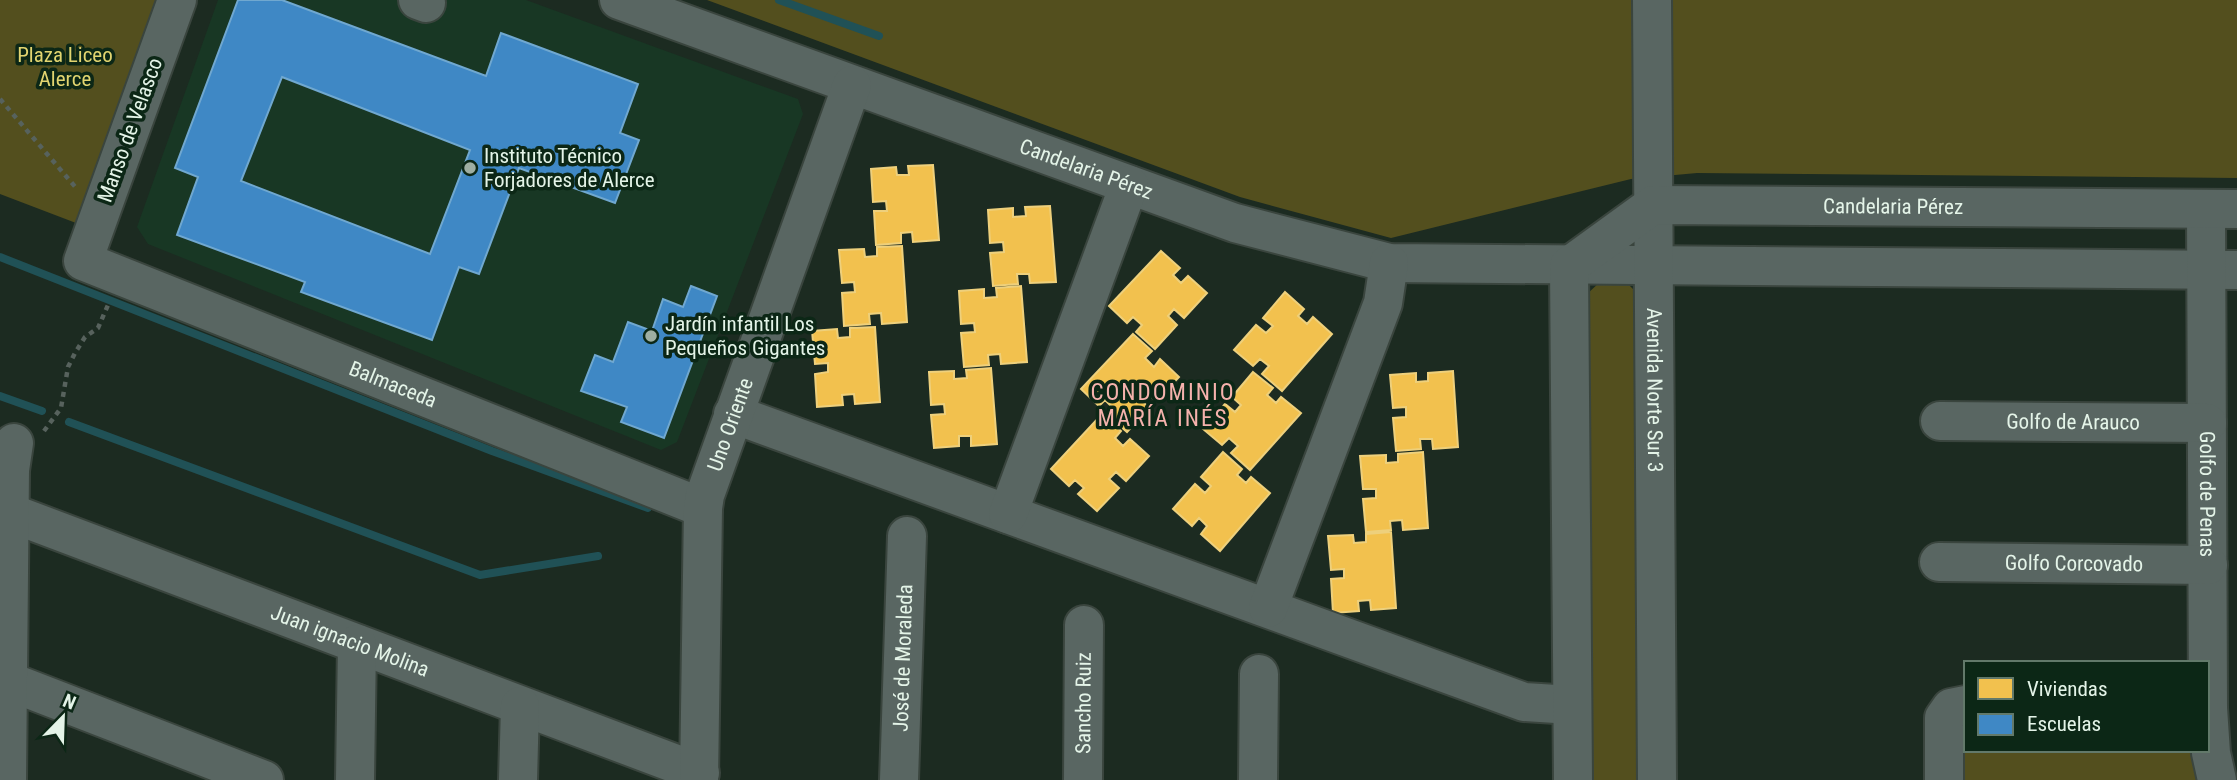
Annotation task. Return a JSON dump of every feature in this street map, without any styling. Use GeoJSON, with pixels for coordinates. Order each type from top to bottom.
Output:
{"type":"FeatureCollection","features":[{"type":"Feature","properties":{"kind":"street","name":"Manso de Velasco"},"geometry":{"type":"LineString","coordinates":[[83,261],[177,0]]}},
{"type":"Feature","properties":{"kind":"street","name":"Candelaria Pérez"},"geometry":{"type":"LineString","coordinates":[[619,0],[1235,223],[1389,263],[2222,270]]}},
{"type":"Feature","properties":{"kind":"street","name":"Avenida Norte Sur 3"},"geometry":{"type":"LineString","coordinates":[[1652,0],[1657,780]]}},
{"type":"Feature","properties":{"kind":"street","name":"Uno Oriente"},"geometry":{"type":"LineString","coordinates":[[699,777],[703,508],[710,475],[852,85]]}},
{"type":"Feature","properties":{"kind":"street"},"geometry":{"type":"LineString","coordinates":[[1008,514],[1129,185]]}},
{"type":"Feature","properties":{"kind":"street","name":"Candelaria Pérez"},"geometry":{"type":"LineString","coordinates":[[1653,205],[2222,209]]}},
{"type":"Feature","properties":{"kind":"street"},"geometry":{"type":"LineString","coordinates":[[1573,780],[1569,266],[1653,205]]}},
{"type":"Feature","properties":{"kind":"street","name":"Golfo de Penas"},"geometry":{"type":"LineString","coordinates":[[2208,661],[2207,424],[2222,270],[2222,209]]}},
{"type":"Feature","properties":{"kind":"street","name":"Balmaceda"},"geometry":{"type":"LineString","coordinates":[[83,261],[703,508]]}},
{"type":"Feature","properties":{"kind":"street"},"geometry":{"type":"LineString","coordinates":[[1268,607],[1383,303],[1389,263]]}},
{"type":"Feature","properties":{"kind":"street"},"geometry":{"type":"LineString","coordinates":[[733,414],[1524,702],[1572,705]]}},
{"type":"Feature","properties":{"kind":"street","name":"Golfo de Arauco"},"geometry":{"type":"LineString","coordinates":[[1940,421],[2207,424]]}},
{"type":"Feature","properties":{"kind":"street"},"geometry":{"type":"LineString","coordinates":[[7,780],[5,511],[14,443]]}},
{"type":"Feature","properties":{"kind":"street","name":"Juan ignacio Molina"},"geometry":{"type":"LineString","coordinates":[[5,511],[520,706],[699,777]]}},
{"type":"Feature","properties":{"kind":"street","name":"José de Moraleda"},"geometry":{"type":"LineString","coordinates":[[899,780],[907,536]]}},
{"type":"Feature","properties":{"kind":"street","name":"Golfo Corcovado"},"geometry":{"type":"LineString","coordinates":[[1939,562],[2208,565]]}},
{"type":"Feature","properties":{"kind":"street","name":"Sancho Ruiz"},"geometry":{"type":"LineString","coordinates":[[1083,780],[1084,625]]}},
{"type":"Feature","properties":{"kind":"street"},"geometry":{"type":"LineString","coordinates":[[355,780],[358,644]]}},
{"type":"Feature","properties":{"kind":"street"},"geometry":{"type":"LineString","coordinates":[[1258,780],[1259,674]]}},
{"type":"Feature","properties":{"kind":"street"},"geometry":{"type":"LineString","coordinates":[[8,681],[264,780]]}},
{"type":"Feature","properties":{"kind":"street"},"geometry":{"type":"LineString","coordinates":[[1944,780],[1944,718],[1951,708],[1964,705]]}},
{"type":"Feature","properties":{"kind":"street"},"geometry":{"type":"LineString","coordinates":[[518,780],[520,706]]}},
{"type":"Feature","properties":{"kind":"street","name":"Golfo de Penas"},"geometry":{"type":"LineString","coordinates":[[2209,713],[2223,778]]}},
{"type":"Feature","properties":{"kind":"path"},"geometry":{"type":"LineString","coordinates":[[0,99],[100,215]]}},
{"type":"Feature","properties":{"kind":"path"},"geometry":{"type":"LineString","coordinates":[[14,443],[37,438],[58,414],[64,400],[68,367],[85,337],[97,328],[108,306]]}},
{"type":"Feature","properties":{"kind":"shaded area","name":"Instituto Técnico Forjadores de Alerce"},"geometry":{"type":"Polygon","coordinates":[[[218,0],[526,0],[798,99],[803,114],[677,442],[661,450],[148,244],[137,227],[218,0]]]}},
{"type":"Feature","properties":{"kind":"green space","name":"Plaza Liceo Alerce"},"geometry":{"type":"Polygon","coordinates":[[[0,0],[159,0],[76,223],[0,194],[0,0]]]}},
{"type":"Feature","properties":{"kind":"green space"},"geometry":{"type":"Polygon","coordinates":[[[707,0],[2237,0],[2237,178],[1697,173],[1631,179],[1391,238],[1240,197],[707,0]]]}},
{"type":"Feature","properties":{"kind":"green space"},"geometry":{"type":"Polygon","coordinates":[[[1600,282],[1626,282],[1638,294],[1645,780],[1587,780],[1587,294],[1600,282]]]}},
{"type":"Feature","properties":{"kind":"green space"},"geometry":{"type":"Polygon","coordinates":[[[1964,717],[1964,752],[2198,752],[2205,780],[1951,780],[1952,732],[1964,717]]]}},
{"type":"Feature","properties":{"kind":"building: Viviendas"},"geometry":{"type":"Polygon","coordinates":[[[933,165],[939,240],[913,242],[912,232],[901,233],[901,243],[876,245],[874,211],[887,211],[886,201],[873,202],[871,169],[896,167],[897,175],[909,175],[908,166],[933,165]]]}},
{"type":"Feature","properties":{"kind":"building: Viviendas"},"geometry":{"type":"Polygon","coordinates":[[[1050,206],[1056,282],[1030,283],[1029,274],[1017,274],[1018,284],[993,286],[990,253],[1004,252],[1003,242],[990,243],[988,210],[1013,208],[1013,217],[1026,216],[1025,207],[1050,206]]]}},
{"type":"Feature","properties":{"kind":"building: Viviendas"},"geometry":{"type":"Polygon","coordinates":[[[902,246],[907,322],[882,324],[881,313],[869,314],[870,324],[844,326],[842,293],[855,292],[854,282],[842,283],[839,250],[864,249],[865,257],[877,256],[877,247],[902,246]]]}},
{"type":"Feature","properties":{"kind":"building: Viviendas"},"geometry":{"type":"Polygon","coordinates":[[[1161,251],[1180,268],[1173,275],[1181,283],[1188,276],[1207,293],[1184,318],[1174,309],[1168,316],[1177,325],[1155,349],[1136,332],[1142,325],[1133,317],[1127,323],[1109,306],[1161,251]]]}},
{"type":"Feature","properties":{"kind":"building: Viviendas"},"geometry":{"type":"Polygon","coordinates":[[[1021,286],[1027,362],[1001,364],[1000,354],[988,355],[989,365],[964,367],[961,333],[975,332],[974,323],[961,324],[959,291],[984,289],[984,298],[997,297],[996,288],[1021,286]]]}},
{"type":"Feature","properties":{"kind":"building: Viviendas"},"geometry":{"type":"Polygon","coordinates":[[[1285,292],[1304,309],[1298,316],[1307,324],[1313,317],[1332,334],[1282,391],[1262,374],[1269,366],[1260,359],[1253,366],[1234,350],[1256,325],[1266,333],[1273,326],[1263,318],[1285,292]]]}},
{"type":"Feature","properties":{"kind":"building: Viviendas"},"geometry":{"type":"Polygon","coordinates":[[[875,327],[880,402],[855,404],[854,394],[842,395],[843,405],[817,407],[815,374],[828,372],[828,363],[815,364],[812,331],[837,329],[838,338],[850,337],[850,328],[875,327]]]}},
{"type":"Feature","properties":{"kind":"building: Viviendas"},"geometry":{"type":"Polygon","coordinates":[[[1133,334],[1152,351],[1145,358],[1154,367],[1160,359],[1179,377],[1156,401],[1146,392],[1140,399],[1149,408],[1127,432],[1108,415],[1114,409],[1105,400],[1099,406],[1081,389],[1133,334]]]}},
{"type":"Feature","properties":{"kind":"building: Viviendas"},"geometry":{"type":"Polygon","coordinates":[[[991,368],[997,444],[971,446],[971,436],[959,436],[959,446],[934,448],[931,415],[945,414],[944,404],[931,405],[929,372],[954,371],[954,379],[967,378],[966,370],[991,368]]]}},
{"type":"Feature","properties":{"kind":"building: Viviendas"},"geometry":{"type":"Polygon","coordinates":[[[1453,371],[1458,447],[1433,449],[1432,439],[1420,439],[1421,449],[1396,451],[1393,418],[1406,417],[1406,407],[1393,408],[1390,375],[1416,373],[1416,382],[1428,381],[1428,373],[1453,371]]]}},
{"type":"Feature","properties":{"kind":"building: Viviendas"},"geometry":{"type":"Polygon","coordinates":[[[1253,372],[1273,388],[1267,395],[1276,403],[1281,397],[1301,413],[1250,470],[1231,453],[1238,446],[1229,438],[1222,445],[1203,429],[1225,404],[1235,412],[1241,405],[1232,397],[1253,372]]]}},
{"type":"Feature","properties":{"kind":"building: Viviendas"},"geometry":{"type":"Polygon","coordinates":[[[1103,413],[1121,431],[1115,438],[1123,446],[1130,439],[1149,456],[1126,481],[1116,472],[1109,479],[1119,488],[1097,511],[1078,494],[1084,488],[1075,480],[1069,486],[1051,469],[1103,413]]]}},
{"type":"Feature","properties":{"kind":"building: Viviendas"},"geometry":{"type":"Polygon","coordinates":[[[1223,452],[1242,469],[1237,475],[1246,483],[1251,477],[1270,493],[1220,551],[1201,534],[1207,526],[1199,518],[1192,526],[1173,509],[1195,484],[1205,493],[1211,486],[1201,477],[1223,452]]]}},
{"type":"Feature","properties":{"kind":"building: Viviendas"},"geometry":{"type":"Polygon","coordinates":[[[1423,452],[1428,528],[1403,530],[1402,520],[1390,521],[1391,530],[1366,532],[1363,499],[1376,498],[1376,489],[1363,489],[1360,456],[1386,455],[1386,463],[1398,462],[1398,454],[1423,452]]]}},
{"type":"Feature","properties":{"kind":"building: Viviendas"},"geometry":{"type":"Polygon","coordinates":[[[1391,532],[1396,608],[1371,610],[1370,600],[1358,601],[1359,611],[1333,613],[1331,579],[1344,578],[1344,569],[1331,570],[1328,536],[1353,535],[1354,543],[1366,542],[1366,534],[1391,532]]]}},
{"type":"Feature","properties":{"kind":"building: Escuelas"},"geometry":{"type":"Polygon","coordinates":[[[238,0],[282,0],[486,76],[501,33],[638,84],[620,133],[639,140],[615,203],[519,168],[479,274],[459,267],[432,340],[301,292],[305,282],[177,235],[198,177],[175,168],[238,0]],[[282,77],[241,181],[430,254],[470,150],[282,77]]]}},
{"type":"Feature","properties":{"kind":"building: Escuelas"},"geometry":{"type":"Polygon","coordinates":[[[691,286],[717,296],[664,438],[621,422],[627,407],[581,391],[595,355],[613,362],[628,322],[652,331],[663,299],[683,307],[691,286]]]}},
{"type":"Feature","properties":{"kind":"waterway"},"geometry":{"type":"LineString","coordinates":[[779,0],[879,36]]}},
{"type":"Feature","properties":{"kind":"waterway"},"geometry":{"type":"LineString","coordinates":[[0,257],[492,451],[648,508]]}},
{"type":"Feature","properties":{"kind":"waterway"},"geometry":{"type":"LineString","coordinates":[[0,396],[42,411]]}},
{"type":"Feature","properties":{"kind":"waterway"},"geometry":{"type":"LineString","coordinates":[[69,422],[480,575],[598,556]]}},
{"type":"Feature","properties":{"kind":"place","name":"Instituto Técnico Forjadores de Alerce"},"geometry":{"type":"Point","coordinates":[470,168]}},
{"type":"Feature","properties":{"kind":"place","name":"Jardín infantil Los Pequeños Gigantes"},"geometry":{"type":"Point","coordinates":[651,336]}},
{"type":"Feature","properties":{"kind":"district","name":"CONDOMINIO MARÍA INÉS"},"geometry":{"type":"Point","coordinates":[1163,405]}}]}
